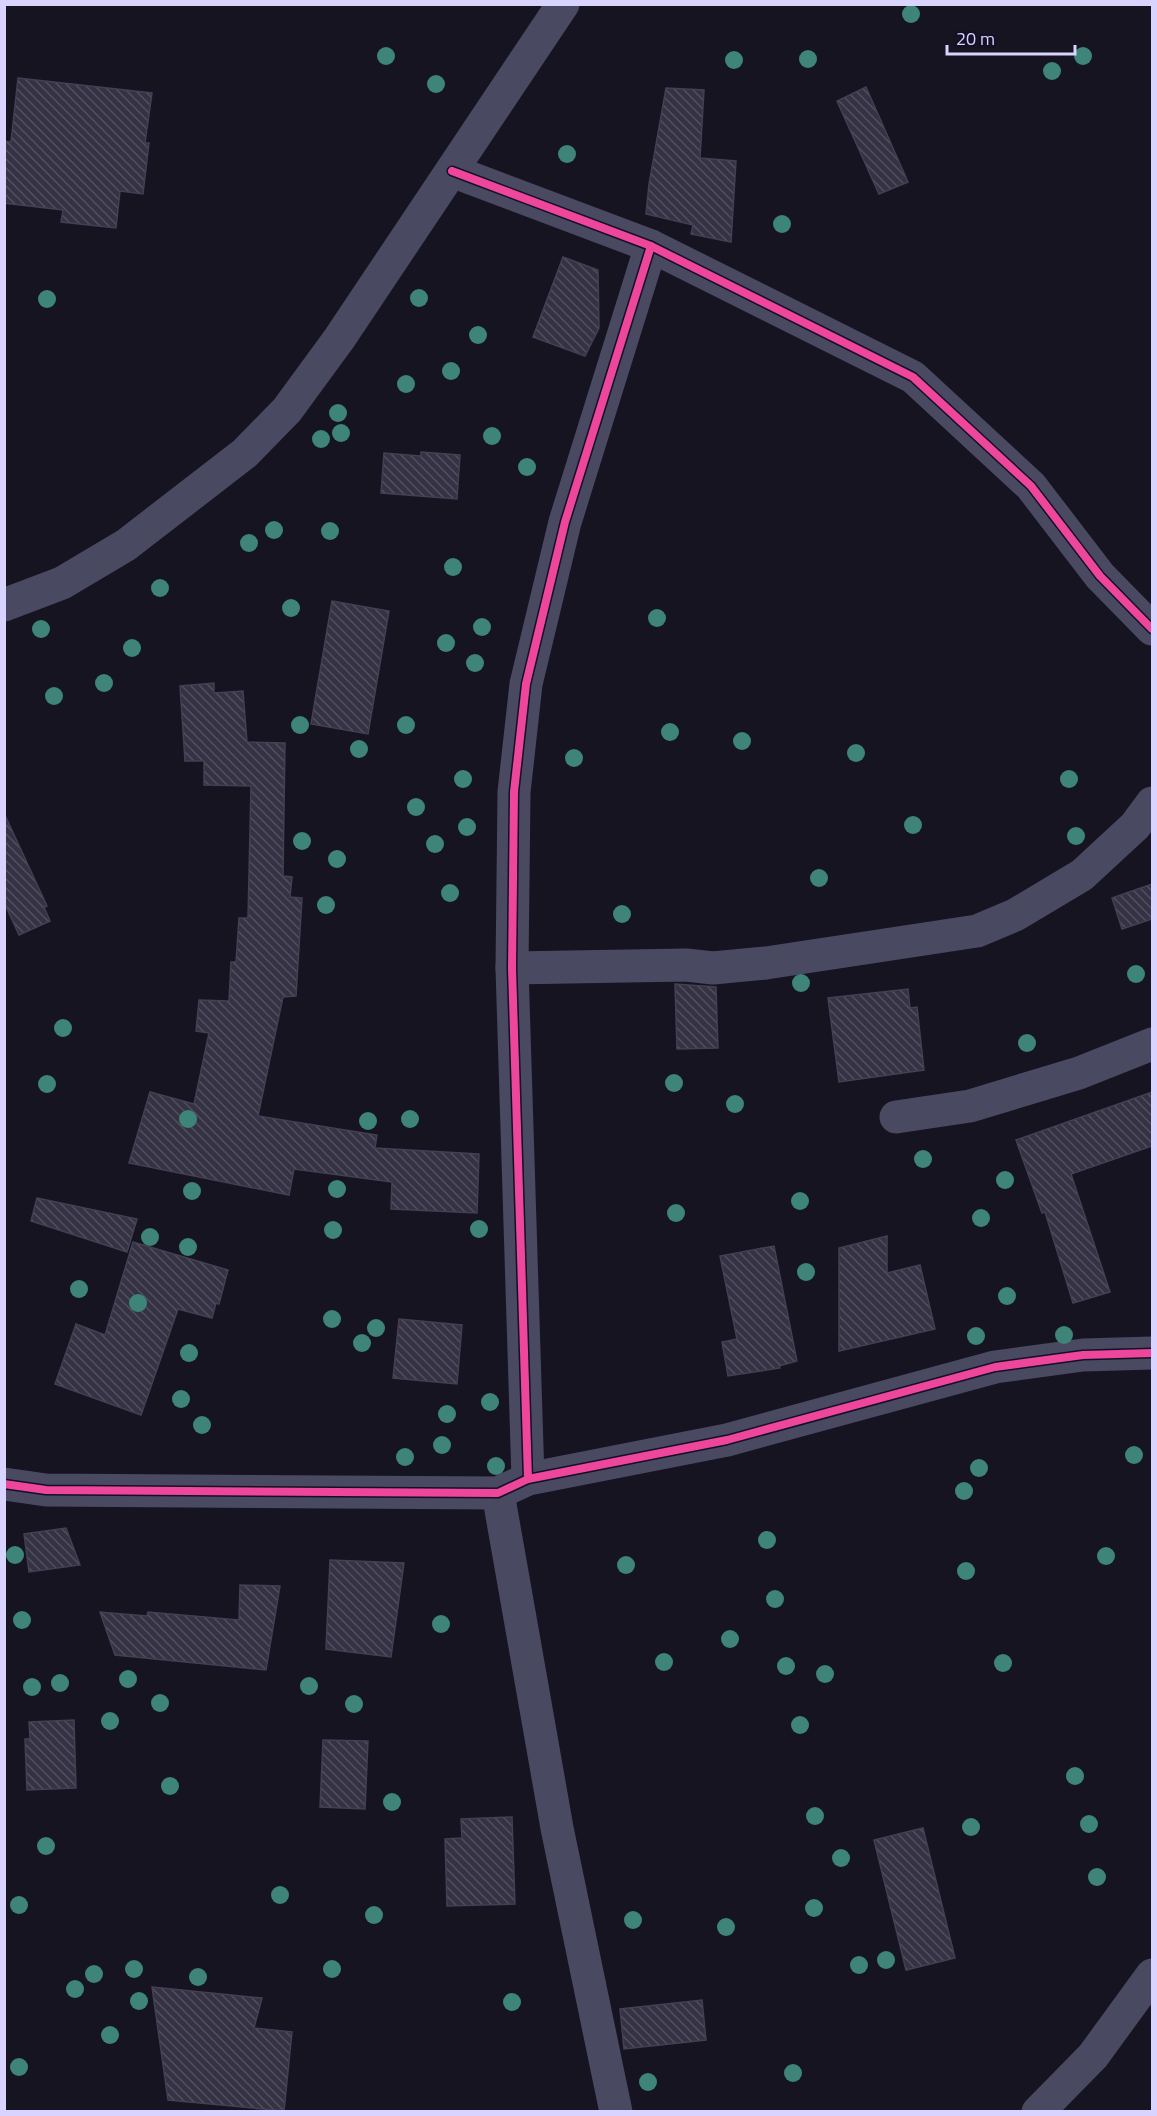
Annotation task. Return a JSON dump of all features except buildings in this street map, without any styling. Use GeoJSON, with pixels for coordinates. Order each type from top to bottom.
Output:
{"type":"FeatureCollection","features":[{"type":"Feature","properties":{"kind":"street"},"geometry":{"type":"LineString","coordinates":[[4,606],[62,583],[126,545],[245,453],[294,401],[563,4]]}},
{"type":"Feature","properties":{"kind":"street"},"geometry":{"type":"LineString","coordinates":[[452,171],[651,246],[913,377],[1031,486],[1100,576],[1152,629]]}},
{"type":"Feature","properties":{"kind":"street"},"geometry":{"type":"LineString","coordinates":[[528,1479],[512,968],[514,792],[526,684],[565,522],[651,246]]}},
{"type":"Feature","properties":{"kind":"street"},"geometry":{"type":"LineString","coordinates":[[512,968],[686,965],[713,968],[778,961],[977,931],[1015,915],[1082,875],[1136,826],[1152,803]]}},
{"type":"Feature","properties":{"kind":"street"},"geometry":{"type":"LineString","coordinates":[[896,1117],[970,1106],[1080,1073],[1152,1044]]}},
{"type":"Feature","properties":{"kind":"street"},"geometry":{"type":"LineString","coordinates":[[4,1484],[46,1490],[498,1493],[528,1479],[727,1440],[995,1367],[1083,1355],[1152,1353]]}},
{"type":"Feature","properties":{"kind":"street"},"geometry":{"type":"LineString","coordinates":[[498,1493],[557,1828],[616,2112]]}},
{"type":"Feature","properties":{"kind":"street"},"geometry":{"type":"LineString","coordinates":[[1038,2112],[1093,2056],[1152,1976]]}},
{"type":"Feature","properties":{"kind":"cycle path"},"geometry":{"type":"LineString","coordinates":[[452,171],[651,246],[913,377],[1031,486],[1100,576],[1152,629]]}},
{"type":"Feature","properties":{"kind":"cycle path"},"geometry":{"type":"LineString","coordinates":[[528,1479],[512,968],[514,792],[526,684],[565,522],[651,246]]}},
{"type":"Feature","properties":{"kind":"cycle path"},"geometry":{"type":"LineString","coordinates":[[4,1484],[46,1490],[498,1493],[528,1479],[727,1440],[995,1367],[1083,1355],[1152,1353]]}}]}
